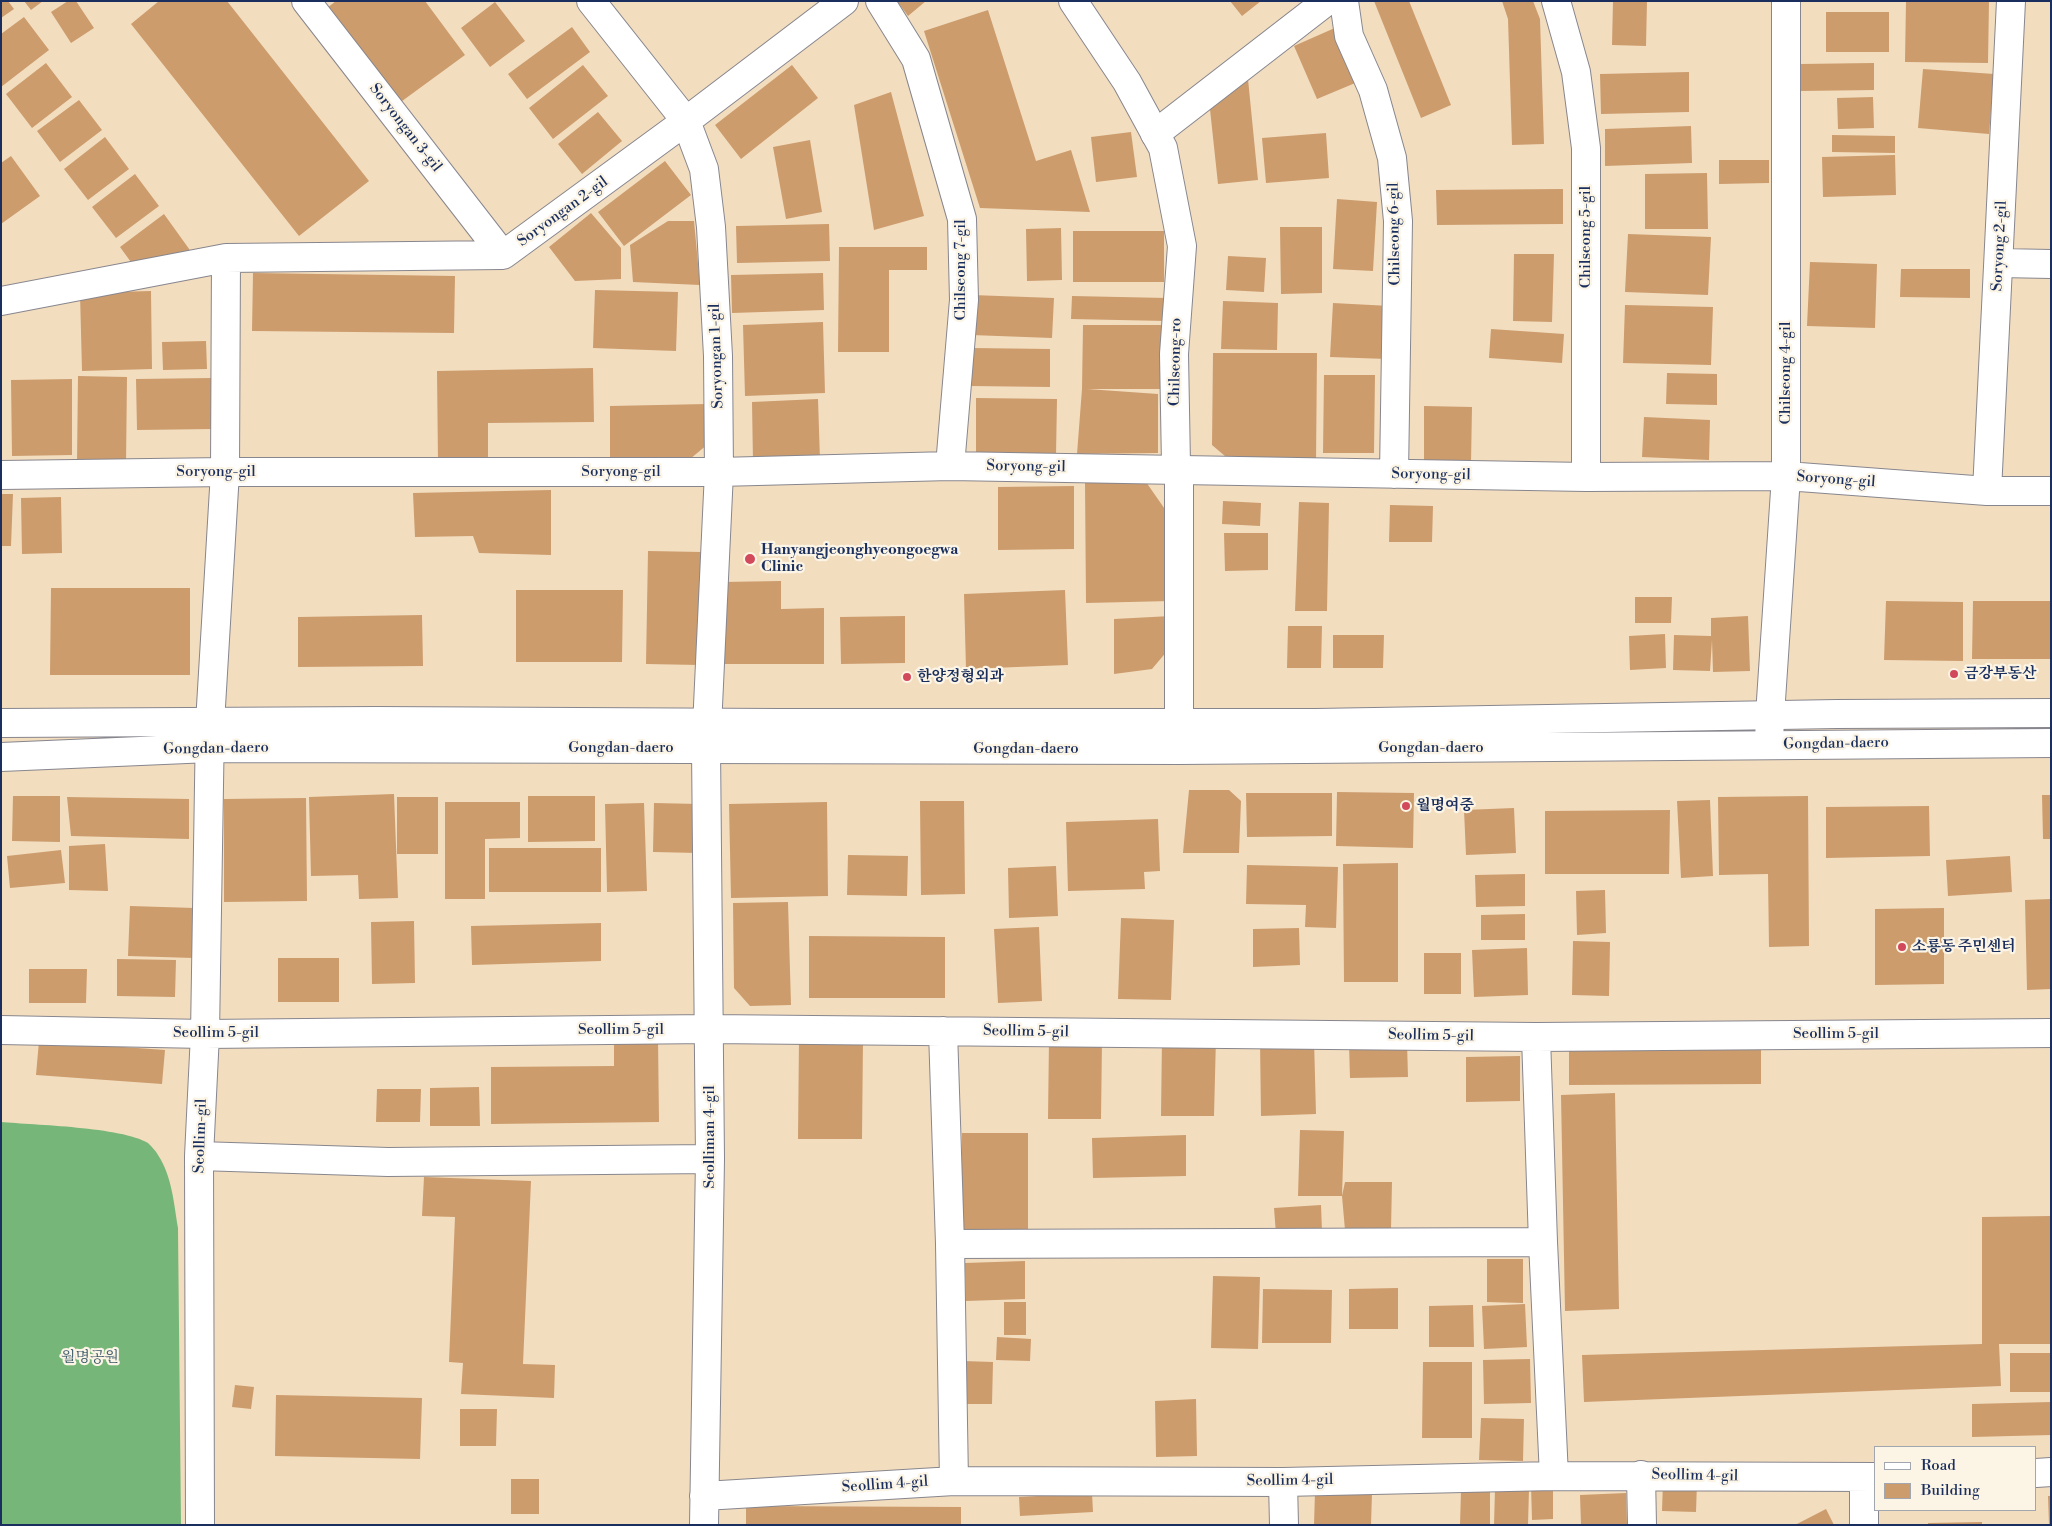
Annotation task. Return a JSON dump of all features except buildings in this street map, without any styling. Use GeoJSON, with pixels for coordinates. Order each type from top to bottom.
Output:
{"type":"FeatureCollection","features":[{"type":"Feature","properties":{"kind":"street","name":"Soryongan 3-gil"},"geometry":{"type":"LineString","coordinates":[[306,1],[503,255]]}},
{"type":"Feature","properties":{"kind":"street","name":"Soryongan 1-gil"},"geometry":{"type":"LineString","coordinates":[[591,1],[686,121],[704,169],[711,227],[718,356],[720,472],[707,735]]}},
{"type":"Feature","properties":{"kind":"street","name":"Soryongan 2-gil"},"geometry":{"type":"LineString","coordinates":[[1,300],[226,258],[503,255],[686,121],[844,1]]}},
{"type":"Feature","properties":{"kind":"street","name":"Chilseong 7-gil"},"geometry":{"type":"LineString","coordinates":[[880,1],[916,59],[962,219],[964,300],[950,466]]}},
{"type":"Feature","properties":{"kind":"street","name":"Chilseong-ro"},"geometry":{"type":"LineString","coordinates":[[1073,1],[1127,82],[1163,148],[1182,246],[1174,354],[1176,465],[1179,469],[1179,750]]}},
{"type":"Feature","properties":{"kind":"street"},"geometry":{"type":"LineString","coordinates":[[1155,134],[1327,1]]}},
{"type":"Feature","properties":{"kind":"street","name":"Chilseong 6-gil"},"geometry":{"type":"LineString","coordinates":[[1344,1],[1348,36],[1373,90],[1392,158],[1398,221],[1394,474]]}},
{"type":"Feature","properties":{"kind":"street","name":"Chilseong 5-gil"},"geometry":{"type":"LineString","coordinates":[[1556,1],[1576,72],[1586,148],[1586,477]]}},
{"type":"Feature","properties":{"kind":"street","name":"Chilseong 4-gil"},"geometry":{"type":"LineString","coordinates":[[1769,745],[1786,476],[1786,1]]}},
{"type":"Feature","properties":{"kind":"street","name":"Soryong 2-gil"},"geometry":{"type":"LineString","coordinates":[[1987,491],[2000,263],[2011,1]]}},
{"type":"Feature","properties":{"kind":"street","name":"Seollim-gil"},"geometry":{"type":"LineString","coordinates":[[200,1525],[199,1156],[204,1034],[210,735],[225,472],[226,258]]}},
{"type":"Feature","properties":{"kind":"street"},"geometry":{"type":"LineString","coordinates":[[2000,263],[2051,264]]}},
{"type":"Feature","properties":{"kind":"street","name":"Soryong-gil"},"geometry":{"type":"LineString","coordinates":[[1,475],[225,472],[720,472],[950,466],[1586,477],[1786,476],[1987,491],[2051,491]]}},
{"type":"Feature","properties":{"kind":"street","name":"Gongdan-daero"},"geometry":{"type":"LineString","coordinates":[[1,723],[210,735],[707,735],[1179,723],[2051,713]]}},
{"type":"Feature","properties":{"kind":"street","name":"Gongdan-daero"},"geometry":{"type":"LineString","coordinates":[[1,757],[210,735]]}},
{"type":"Feature","properties":{"kind":"street","name":"Gongdan-daero"},"geometry":{"type":"LineString","coordinates":[[707,735],[1179,750],[2051,743]]}},
{"type":"Feature","properties":{"kind":"street","name":"Seolliman 4-gil"},"geometry":{"type":"LineString","coordinates":[[704,1525],[710,1159],[707,735]]}},
{"type":"Feature","properties":{"kind":"street","name":"Seollim 5-gil"},"geometry":{"type":"LineString","coordinates":[[1,1030],[204,1034],[710,1029],[1536,1037],[2051,1033]]}},
{"type":"Feature","properties":{"kind":"street"},"geometry":{"type":"LineString","coordinates":[[943,1031],[950,1244],[954,1480]]}},
{"type":"Feature","properties":{"kind":"street"},"geometry":{"type":"LineString","coordinates":[[1536,1037],[1554,1476]]}},
{"type":"Feature","properties":{"kind":"street"},"geometry":{"type":"LineString","coordinates":[[199,1156],[388,1162],[710,1159]]}},
{"type":"Feature","properties":{"kind":"street"},"geometry":{"type":"LineString","coordinates":[[950,1244],[1543,1242]]}},
{"type":"Feature","properties":{"kind":"street"},"geometry":{"type":"LineString","coordinates":[[2037,1472],[2051,1472]]}},
{"type":"Feature","properties":{"kind":"street"},"geometry":{"type":"LineString","coordinates":[[1641,1475],[1642,1525]]}},
{"type":"Feature","properties":{"kind":"street","name":"Seollim 4-gil"},"geometry":{"type":"LineString","coordinates":[[704,1496],[954,1480],[1283,1482],[1641,1475],[1870,1477]]}},
{"type":"Feature","properties":{"kind":"street"},"geometry":{"type":"LineString","coordinates":[[1864,1525],[1870,1477]]}},
{"type":"Feature","properties":{"kind":"street"},"geometry":{"type":"LineString","coordinates":[[1283,1482],[1284,1525]]}},
{"type":"Feature","properties":{"kind":"green space","name":"월명공원"},"geometry":{"type":"Polygon","coordinates":[[[1,1122],[119,1133],[148,1143],[163,1163],[172,1190],[178,1228],[181,1525],[1,1525],[1,1122]]]}},
{"type":"Feature","properties":{"kind":"place","name":"Hanyangjeonghyeongoegwa Clinic"},"geometry":{"type":"Point","coordinates":[750,559]}},
{"type":"Feature","properties":{"kind":"place","name":"금강부동산"},"geometry":{"type":"Point","coordinates":[1954,674]}},
{"type":"Feature","properties":{"kind":"place","name":"한양정형외과"},"geometry":{"type":"Point","coordinates":[907,677]}},
{"type":"Feature","properties":{"kind":"place","name":"월명여중"},"geometry":{"type":"Point","coordinates":[1406,806]}},
{"type":"Feature","properties":{"kind":"place","name":"소룡동 주민센터"},"geometry":{"type":"Point","coordinates":[1902,947]}}]}
